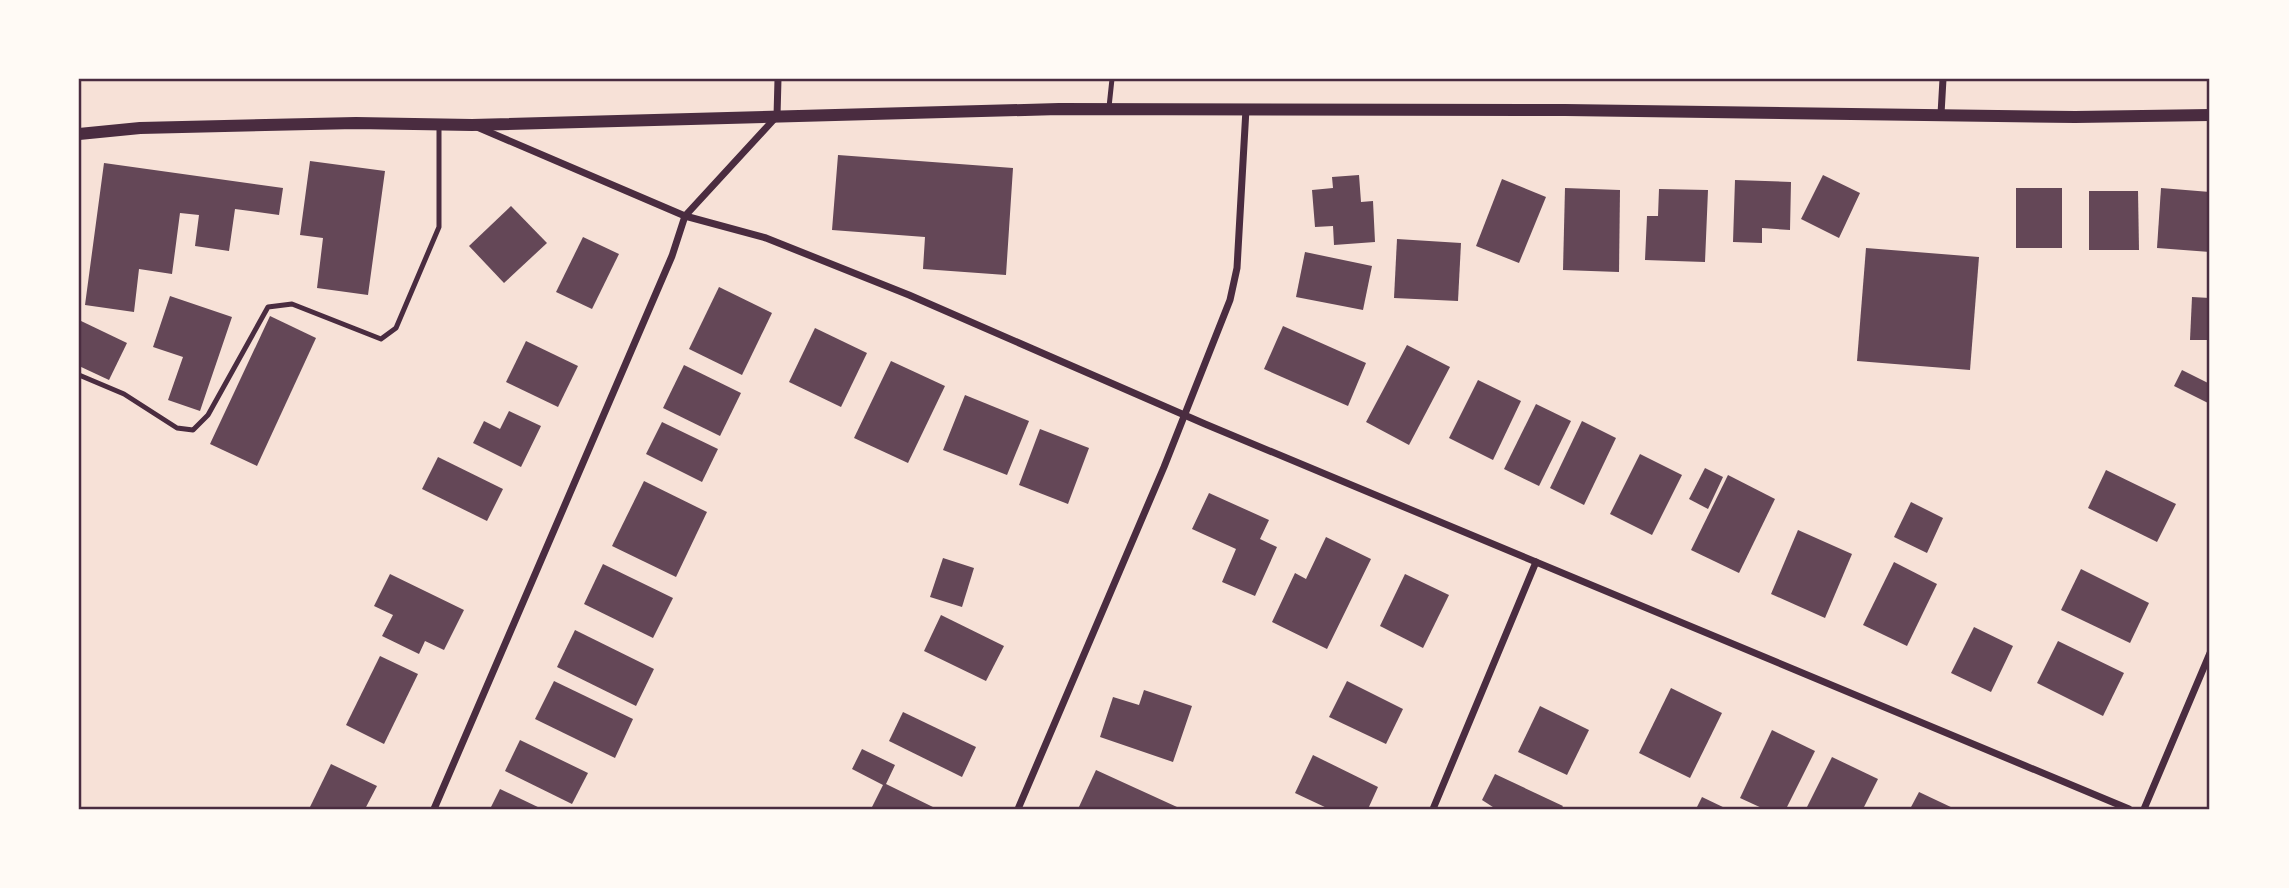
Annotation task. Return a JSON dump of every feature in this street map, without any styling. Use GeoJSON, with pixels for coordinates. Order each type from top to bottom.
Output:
{"type":"FeatureCollection","features":[{"type":"Feature","properties":{"kind":"street"},"geometry":{"type":"LineString","coordinates":[[434,809],[666,268],[685,216],[777,117],[778,79]]}},
{"type":"Feature","properties":{"kind":"street"},"geometry":{"type":"LineString","coordinates":[[1941,114],[1943,79]]}},
{"type":"Feature","properties":{"kind":"street"},"geometry":{"type":"LineString","coordinates":[[79,134],[140,128],[472,125],[1108,109],[2210,115]]}},
{"type":"Feature","properties":{"kind":"street"},"geometry":{"type":"LineString","coordinates":[[1018,809],[1230,300],[1237,268],[1246,109]]}},
{"type":"Feature","properties":{"kind":"street"},"geometry":{"type":"LineString","coordinates":[[472,125],[685,216],[766,238],[909,295],[1184,414],[2129,809]]}},
{"type":"Feature","properties":{"kind":"street"},"geometry":{"type":"LineString","coordinates":[[1433,809],[1536,562]]}},
{"type":"Feature","properties":{"kind":"street"},"geometry":{"type":"LineString","coordinates":[[2144,809],[2210,653]]}},
{"type":"Feature","properties":{"kind":"lane"},"geometry":{"type":"LineString","coordinates":[[1108,109],[1112,79]]}},
{"type":"Feature","properties":{"kind":"lane"},"geometry":{"type":"LineString","coordinates":[[79,375],[124,394],[177,428],[193,430],[208,415],[268,307],[292,304],[381,339],[396,328],[439,227],[439,125]]}},
{"type":"Feature","properties":{"kind":"building"},"geometry":{"type":"Polygon","coordinates":[[[838,155],[1013,168],[1006,275],[923,269],[925,237],[832,230],[838,155]]]}},
{"type":"Feature","properties":{"kind":"building"},"geometry":{"type":"Polygon","coordinates":[[[310,161],[385,171],[368,295],[317,288],[323,238],[300,235],[310,161]]]}},
{"type":"Feature","properties":{"kind":"building"},"geometry":{"type":"Polygon","coordinates":[[[104,163],[283,188],[279,215],[235,209],[229,251],[195,246],[199,215],[180,213],[172,274],[139,269],[134,312],[85,305],[104,163]]]}},
{"type":"Feature","properties":{"kind":"building"},"geometry":{"type":"Polygon","coordinates":[[[1359,175],[1361,202],[1373,201],[1375,242],[1334,245],[1333,226],[1315,227],[1312,190],[1333,188],[1332,177],[1359,175]]]}},
{"type":"Feature","properties":{"kind":"building"},"geometry":{"type":"Polygon","coordinates":[[[1823,175],[1860,193],[1839,238],[1801,219],[1823,175]]]}},
{"type":"Feature","properties":{"kind":"building"},"geometry":{"type":"Polygon","coordinates":[[[1502,179],[1546,197],[1519,263],[1476,246],[1502,179]]]}},
{"type":"Feature","properties":{"kind":"building"},"geometry":{"type":"Polygon","coordinates":[[[1735,180],[1791,182],[1790,230],[1762,228],[1762,243],[1733,242],[1735,180]]]}},
{"type":"Feature","properties":{"kind":"building"},"geometry":{"type":"Polygon","coordinates":[[[1565,188],[1620,190],[1619,272],[1563,270],[1565,188]]]}},
{"type":"Feature","properties":{"kind":"building"},"geometry":{"type":"Polygon","coordinates":[[[2016,188],[2062,188],[2062,248],[2016,248],[2016,188]]]}},
{"type":"Feature","properties":{"kind":"building"},"geometry":{"type":"Polygon","coordinates":[[[2161,188],[2210,192],[2210,252],[2157,248],[2161,188]]]}},
{"type":"Feature","properties":{"kind":"building"},"geometry":{"type":"Polygon","coordinates":[[[1659,189],[1708,190],[1705,262],[1645,260],[1647,216],[1658,216],[1659,189]]]}},
{"type":"Feature","properties":{"kind":"building"},"geometry":{"type":"Polygon","coordinates":[[[2089,191],[2138,191],[2139,250],[2089,250],[2089,191]]]}},
{"type":"Feature","properties":{"kind":"building"},"geometry":{"type":"Polygon","coordinates":[[[511,206],[547,243],[504,283],[469,246],[511,206]]]}},
{"type":"Feature","properties":{"kind":"building"},"geometry":{"type":"Polygon","coordinates":[[[583,237],[619,254],[592,309],[556,292],[583,237]]]}},
{"type":"Feature","properties":{"kind":"building"},"geometry":{"type":"Polygon","coordinates":[[[1397,239],[1461,243],[1458,301],[1394,298],[1397,239]]]}},
{"type":"Feature","properties":{"kind":"building"},"geometry":{"type":"Polygon","coordinates":[[[1866,248],[1979,257],[1970,370],[1857,361],[1866,248]]]}},
{"type":"Feature","properties":{"kind":"building"},"geometry":{"type":"Polygon","coordinates":[[[1305,252],[1372,266],[1363,310],[1296,297],[1305,252]]]}},
{"type":"Feature","properties":{"kind":"building"},"geometry":{"type":"Polygon","coordinates":[[[719,287],[772,313],[742,375],[689,349],[719,287]]]}},
{"type":"Feature","properties":{"kind":"building"},"geometry":{"type":"Polygon","coordinates":[[[170,296],[232,317],[200,411],[168,400],[183,357],[153,347],[170,296]]]}},
{"type":"Feature","properties":{"kind":"building"},"geometry":{"type":"Polygon","coordinates":[[[2192,297],[2210,298],[2210,340],[2190,340],[2192,297]]]}},
{"type":"Feature","properties":{"kind":"building"},"geometry":{"type":"Polygon","coordinates":[[[270,316],[316,338],[257,466],[210,444],[270,316]]]}},
{"type":"Feature","properties":{"kind":"building"},"geometry":{"type":"Polygon","coordinates":[[[79,320],[127,343],[109,380],[79,366],[79,320]]]}},
{"type":"Feature","properties":{"kind":"building"},"geometry":{"type":"Polygon","coordinates":[[[1283,326],[1366,363],[1348,406],[1264,369],[1283,326]]]}},
{"type":"Feature","properties":{"kind":"building"},"geometry":{"type":"Polygon","coordinates":[[[815,328],[867,353],[841,407],[789,382],[815,328]]]}},
{"type":"Feature","properties":{"kind":"building"},"geometry":{"type":"Polygon","coordinates":[[[526,341],[578,366],[558,407],[506,382],[526,341]]]}},
{"type":"Feature","properties":{"kind":"building"},"geometry":{"type":"Polygon","coordinates":[[[1407,345],[1450,367],[1409,445],[1366,422],[1407,345]]]}},
{"type":"Feature","properties":{"kind":"building"},"geometry":{"type":"Polygon","coordinates":[[[891,361],[945,386],[908,463],[854,438],[891,361]]]}},
{"type":"Feature","properties":{"kind":"building"},"geometry":{"type":"Polygon","coordinates":[[[684,365],[741,393],[720,436],[663,408],[684,365]]]}},
{"type":"Feature","properties":{"kind":"building"},"geometry":{"type":"Polygon","coordinates":[[[2182,370],[2210,384],[2210,404],[2174,386],[2182,370]]]}},
{"type":"Feature","properties":{"kind":"building"},"geometry":{"type":"Polygon","coordinates":[[[1478,380],[1521,401],[1493,460],[1449,438],[1478,380]]]}},
{"type":"Feature","properties":{"kind":"building"},"geometry":{"type":"Polygon","coordinates":[[[965,395],[1029,421],[1007,475],[943,450],[965,395]]]}},
{"type":"Feature","properties":{"kind":"building"},"geometry":{"type":"Polygon","coordinates":[[[1536,404],[1571,421],[1539,486],[1504,469],[1536,404]]]}},
{"type":"Feature","properties":{"kind":"building"},"geometry":{"type":"Polygon","coordinates":[[[509,411],[541,426],[521,467],[473,443],[484,421],[500,429],[509,411]]]}},
{"type":"Feature","properties":{"kind":"building"},"geometry":{"type":"Polygon","coordinates":[[[1582,421],[1616,438],[1584,505],[1550,488],[1582,421]]]}},
{"type":"Feature","properties":{"kind":"building"},"geometry":{"type":"Polygon","coordinates":[[[662,422],[718,449],[702,482],[646,454],[662,422]]]}},
{"type":"Feature","properties":{"kind":"building"},"geometry":{"type":"Polygon","coordinates":[[[1040,429],[1089,448],[1068,504],[1019,485],[1040,429]]]}},
{"type":"Feature","properties":{"kind":"building"},"geometry":{"type":"Polygon","coordinates":[[[1640,454],[1682,475],[1652,535],[1610,514],[1640,454]]]}},
{"type":"Feature","properties":{"kind":"building"},"geometry":{"type":"Polygon","coordinates":[[[438,457],[503,489],[487,521],[422,489],[438,457]]]}},
{"type":"Feature","properties":{"kind":"building"},"geometry":{"type":"Polygon","coordinates":[[[1705,468],[1723,477],[1708,509],[1689,499],[1705,468]]]}},
{"type":"Feature","properties":{"kind":"building"},"geometry":{"type":"Polygon","coordinates":[[[2106,470],[2176,504],[2157,542],[2088,508],[2106,470]]]}},
{"type":"Feature","properties":{"kind":"building"},"geometry":{"type":"Polygon","coordinates":[[[1728,475],[1775,499],[1739,573],[1691,550],[1728,475]]]}},
{"type":"Feature","properties":{"kind":"building"},"geometry":{"type":"Polygon","coordinates":[[[644,481],[707,512],[676,577],[612,546],[644,481]]]}},
{"type":"Feature","properties":{"kind":"building"},"geometry":{"type":"Polygon","coordinates":[[[1209,493],[1269,520],[1260,539],[1277,547],[1255,596],[1222,582],[1236,549],[1192,529],[1209,493]]]}},
{"type":"Feature","properties":{"kind":"building"},"geometry":{"type":"Polygon","coordinates":[[[1911,502],[1943,518],[1927,553],[1894,537],[1911,502]]]}},
{"type":"Feature","properties":{"kind":"building"},"geometry":{"type":"Polygon","coordinates":[[[1798,530],[1852,554],[1825,618],[1771,594],[1798,530]]]}},
{"type":"Feature","properties":{"kind":"building"},"geometry":{"type":"Polygon","coordinates":[[[1326,537],[1371,559],[1327,649],[1272,622],[1295,573],[1306,579],[1326,537]]]}},
{"type":"Feature","properties":{"kind":"building"},"geometry":{"type":"Polygon","coordinates":[[[943,558],[974,568],[962,607],[930,597],[943,558]]]}},
{"type":"Feature","properties":{"kind":"building"},"geometry":{"type":"Polygon","coordinates":[[[1894,562],[1937,584],[1907,646],[1863,625],[1894,562]]]}},
{"type":"Feature","properties":{"kind":"building"},"geometry":{"type":"Polygon","coordinates":[[[603,564],[673,598],[653,638],[584,604],[603,564]]]}},
{"type":"Feature","properties":{"kind":"building"},"geometry":{"type":"Polygon","coordinates":[[[2081,569],[2149,603],[2130,643],[2061,610],[2081,569]]]}},
{"type":"Feature","properties":{"kind":"building"},"geometry":{"type":"Polygon","coordinates":[[[390,574],[464,610],[444,650],[425,641],[419,654],[382,636],[393,615],[374,606],[390,574]]]}},
{"type":"Feature","properties":{"kind":"building"},"geometry":{"type":"Polygon","coordinates":[[[1405,574],[1449,595],[1423,648],[1380,626],[1405,574]]]}},
{"type":"Feature","properties":{"kind":"building"},"geometry":{"type":"Polygon","coordinates":[[[941,615],[1004,646],[986,681],[924,651],[941,615]]]}},
{"type":"Feature","properties":{"kind":"building"},"geometry":{"type":"Polygon","coordinates":[[[1974,627],[2013,646],[1991,692],[1951,673],[1974,627]]]}},
{"type":"Feature","properties":{"kind":"building"},"geometry":{"type":"Polygon","coordinates":[[[575,630],[654,669],[636,706],[557,667],[575,630]]]}},
{"type":"Feature","properties":{"kind":"building"},"geometry":{"type":"Polygon","coordinates":[[[2058,641],[2124,673],[2103,716],[2037,683],[2058,641]]]}},
{"type":"Feature","properties":{"kind":"building"},"geometry":{"type":"Polygon","coordinates":[[[380,656],[418,674],[384,744],[346,725],[380,656]]]}},
{"type":"Feature","properties":{"kind":"building"},"geometry":{"type":"Polygon","coordinates":[[[554,681],[633,719],[615,758],[535,719],[554,681]]]}},
{"type":"Feature","properties":{"kind":"building"},"geometry":{"type":"Polygon","coordinates":[[[1347,681],[1403,709],[1386,744],[1329,717],[1347,681]]]}},
{"type":"Feature","properties":{"kind":"building"},"geometry":{"type":"Polygon","coordinates":[[[1671,688],[1722,713],[1690,778],[1639,753],[1671,688]]]}},
{"type":"Feature","properties":{"kind":"building"},"geometry":{"type":"Polygon","coordinates":[[[1144,690],[1192,706],[1173,762],[1100,737],[1113,697],[1139,705],[1144,690]]]}},
{"type":"Feature","properties":{"kind":"building"},"geometry":{"type":"Polygon","coordinates":[[[1540,706],[1589,730],[1567,775],[1518,752],[1540,706]]]}},
{"type":"Feature","properties":{"kind":"building"},"geometry":{"type":"Polygon","coordinates":[[[903,712],[976,747],[962,777],[889,741],[903,712]]]}},
{"type":"Feature","properties":{"kind":"building"},"geometry":{"type":"Polygon","coordinates":[[[1772,730],[1815,751],[1786,809],[1764,809],[1740,798],[1772,730]]]}},
{"type":"Feature","properties":{"kind":"building"},"geometry":{"type":"Polygon","coordinates":[[[520,740],[588,773],[572,804],[505,771],[520,740]]]}},
{"type":"Feature","properties":{"kind":"building"},"geometry":{"type":"Polygon","coordinates":[[[862,749],[895,765],[886,784],[937,809],[871,809],[883,785],[852,769],[862,749]]]}},
{"type":"Feature","properties":{"kind":"building"},"geometry":{"type":"Polygon","coordinates":[[[1313,755],[1378,787],[1368,809],[1329,809],[1295,793],[1313,755]]]}},
{"type":"Feature","properties":{"kind":"building"},"geometry":{"type":"Polygon","coordinates":[[[1832,757],[1878,779],[1863,809],[1806,809],[1832,757]]]}},
{"type":"Feature","properties":{"kind":"building"},"geometry":{"type":"Polygon","coordinates":[[[331,764],[377,786],[365,809],[309,809],[331,764]]]}},
{"type":"Feature","properties":{"kind":"building"},"geometry":{"type":"Polygon","coordinates":[[[1096,770],[1177,807],[1078,809],[1096,770]]]}},
{"type":"Feature","properties":{"kind":"building"},"geometry":{"type":"Polygon","coordinates":[[[1495,774],[1563,806],[1561,809],[1496,809],[1482,800],[1495,774]]]}},
{"type":"Feature","properties":{"kind":"building"},"geometry":{"type":"Polygon","coordinates":[[[500,789],[542,809],[490,809],[500,789]]]}},
{"type":"Feature","properties":{"kind":"building"},"geometry":{"type":"Polygon","coordinates":[[[1919,792],[1955,809],[1910,809],[1919,792]]]}},
{"type":"Feature","properties":{"kind":"building"},"geometry":{"type":"Polygon","coordinates":[[[1702,797],[1727,809],[1696,809],[1702,797]]]}}]}
